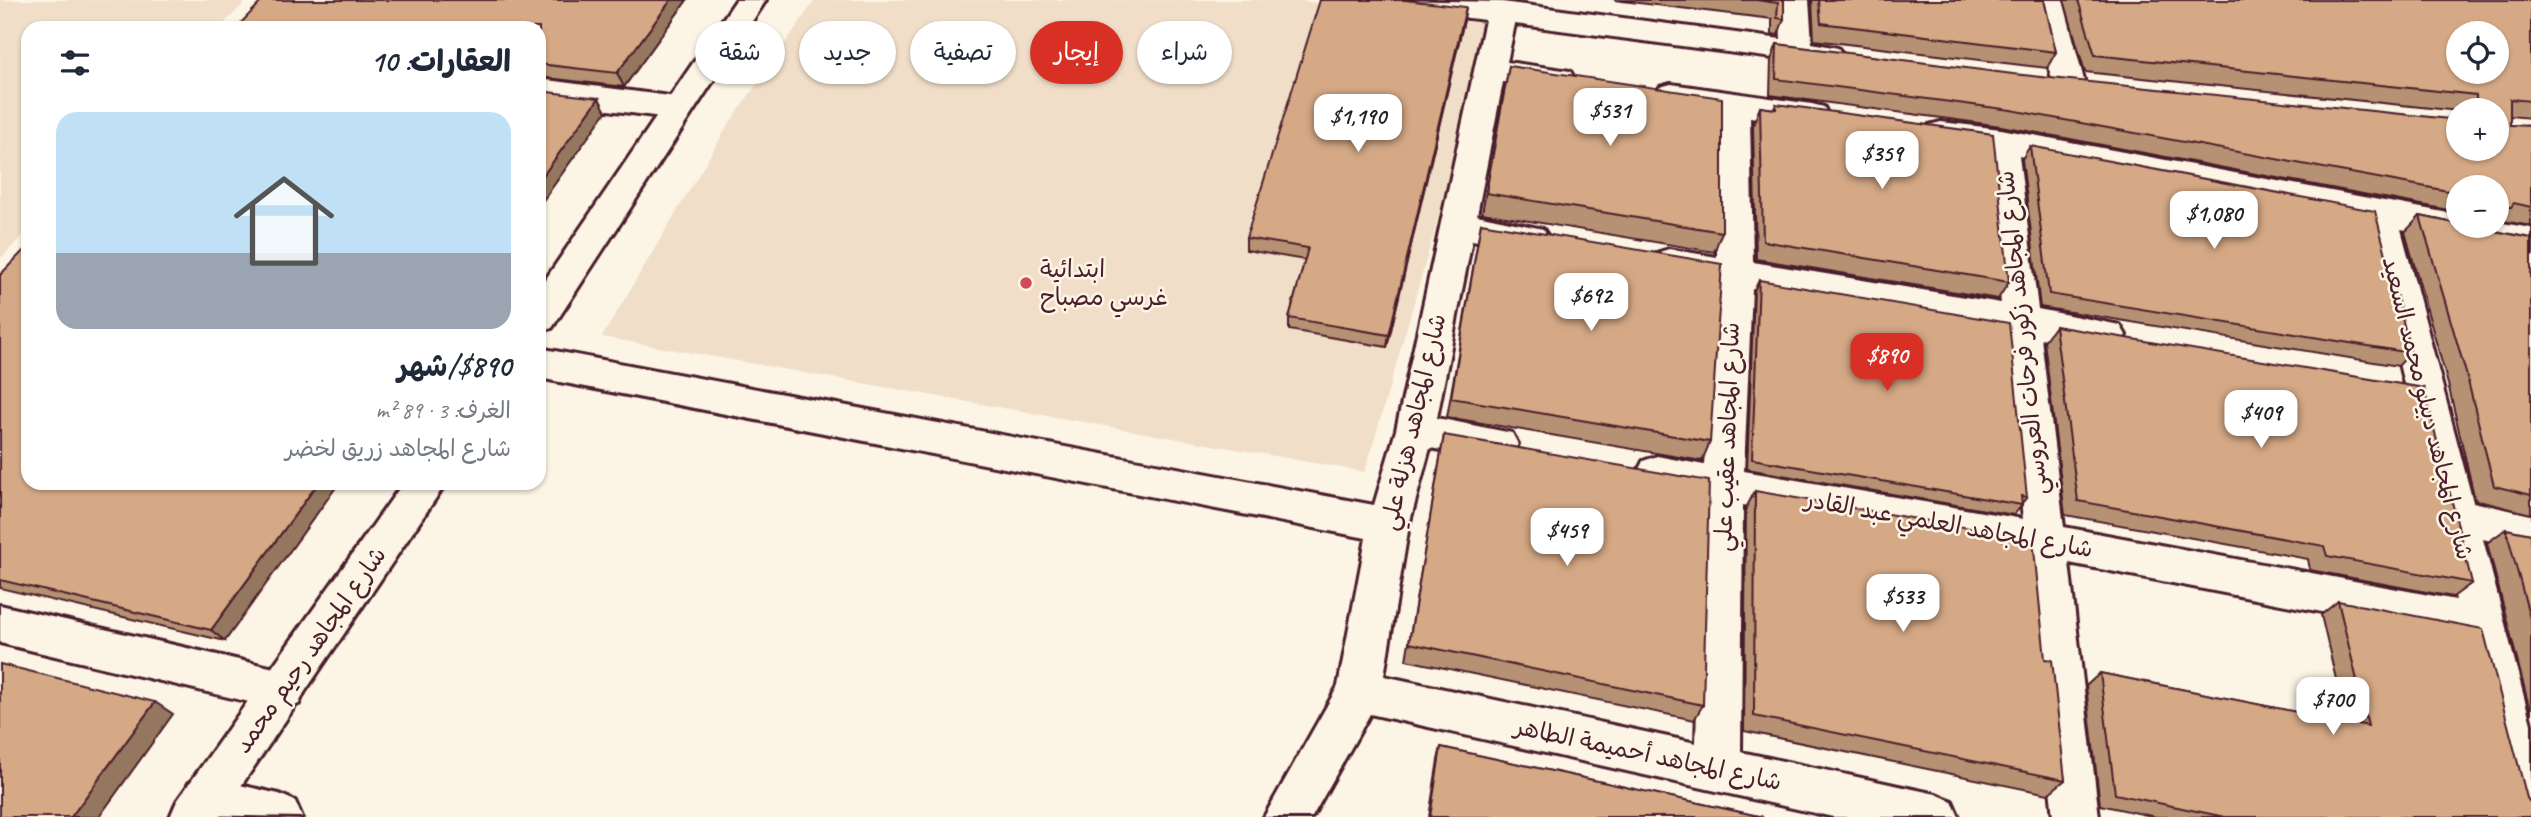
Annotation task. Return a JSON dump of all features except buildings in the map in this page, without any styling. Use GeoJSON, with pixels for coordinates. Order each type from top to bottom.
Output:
{"type":"FeatureCollection","features":[{"type":"Feature","properties":{"kind":"street"},"geometry":{"type":"LineString","coordinates":[[546,307],[751,0]]}},
{"type":"Feature","properties":{"kind":"street"},"geometry":{"type":"LineString","coordinates":[[1403,0],[1852,58]]}},
{"type":"Feature","properties":{"kind":"street"},"geometry":{"type":"LineString","coordinates":[[1794,0],[1797,51]]}},
{"type":"Feature","properties":{"kind":"street"},"geometry":{"type":"LineString","coordinates":[[2048,0],[2070,84]]}},
{"type":"Feature","properties":{"kind":"street","name":"شارع المجاهد هزلة علي"},"geometry":{"type":"LineString","coordinates":[[1287,817],[1359,691],[1389,526],[1415,429],[1502,12]]}},
{"type":"Feature","properties":{"kind":"street"},"geometry":{"type":"LineString","coordinates":[[1490,70],[1585,83]]}},
{"type":"Feature","properties":{"kind":"street"},"geometry":{"type":"LineString","coordinates":[[1639,90],[1841,119]]}},
{"type":"Feature","properties":{"kind":"street"},"geometry":{"type":"LineString","coordinates":[[546,91],[677,108]]}},
{"type":"Feature","properties":{"kind":"street","name":"شارع المجاهد عقيب علي"},"geometry":{"type":"LineString","coordinates":[[1718,770],[1723,485],[1735,273],[1734,104]]}},
{"type":"Feature","properties":{"kind":"street"},"geometry":{"type":"LineString","coordinates":[[1908,128],[2001,141],[2531,241]]}},
{"type":"Feature","properties":{"kind":"street","name":"شارع المجاهد زكور فرحات العروسي"},"geometry":{"type":"LineString","coordinates":[[2001,141],[2076,817]]}},
{"type":"Feature","properties":{"kind":"street","name":"شارع المجاهد دبيلو محمد السعيد"},"geometry":{"type":"LineString","coordinates":[[2379,211],[2427,389],[2482,624],[2531,808]]}},
{"type":"Feature","properties":{"kind":"street"},"geometry":{"type":"LineString","coordinates":[[1456,224],[1562,243]]}},
{"type":"Feature","properties":{"kind":"street"},"geometry":{"type":"LineString","coordinates":[[1642,257],[2143,341]]}},
{"type":"Feature","properties":{"kind":"street"},"geometry":{"type":"LineString","coordinates":[[546,364],[1389,526]]}},
{"type":"Feature","properties":{"kind":"street"},"geometry":{"type":"LineString","coordinates":[[2386,382],[2427,389]]}},
{"type":"Feature","properties":{"kind":"street"},"geometry":{"type":"LineString","coordinates":[[1415,429],[1536,451]]}},
{"type":"Feature","properties":{"kind":"street","name":"شارع المجاهد العلمي عبد القادر"},"geometry":{"type":"LineString","coordinates":[[1616,466],[2045,541],[2482,624]]}},
{"type":"Feature","properties":{"kind":"street","name":"شارع المجاهد رحيم محمد"},"geometry":{"type":"LineString","coordinates":[[199,808],[421,490]]}},
{"type":"Feature","properties":{"kind":"street"},"geometry":{"type":"LineString","coordinates":[[2455,515],[2531,533]]}},
{"type":"Feature","properties":{"kind":"street"},"geometry":{"type":"LineString","coordinates":[[0,624],[283,690]]}},
{"type":"Feature","properties":{"kind":"street","name":"شارع المجاهد أحميمة الطاهر"},"geometry":{"type":"LineString","coordinates":[[1359,691],[1936,817]]}},
{"type":"Feature","properties":{"kind":"street"},"geometry":{"type":"LineString","coordinates":[[199,808],[279,817]]}},
{"type":"Feature","properties":{"kind":"shaded area"},"geometry":{"type":"Polygon","coordinates":[[[0,0],[247,0],[227,21],[21,21],[21,237],[0,259],[0,0]]]}},
{"type":"Feature","properties":{"kind":"shaded area","name":"ابتدائية غرسي مصباح"},"geometry":{"type":"Polygon","coordinates":[[[815,0],[1293,0],[1494,25],[1365,472],[602,337],[727,127],[757,84],[785,84],[785,43],[799,23],[799,84],[896,84],[896,21],[800,21],[815,0]]]}},
{"type":"Feature","properties":{"kind":"place","name":"ابتدائية غرسي مصباح"},"geometry":{"type":"Point","coordinates":[1026,283]}}]}
